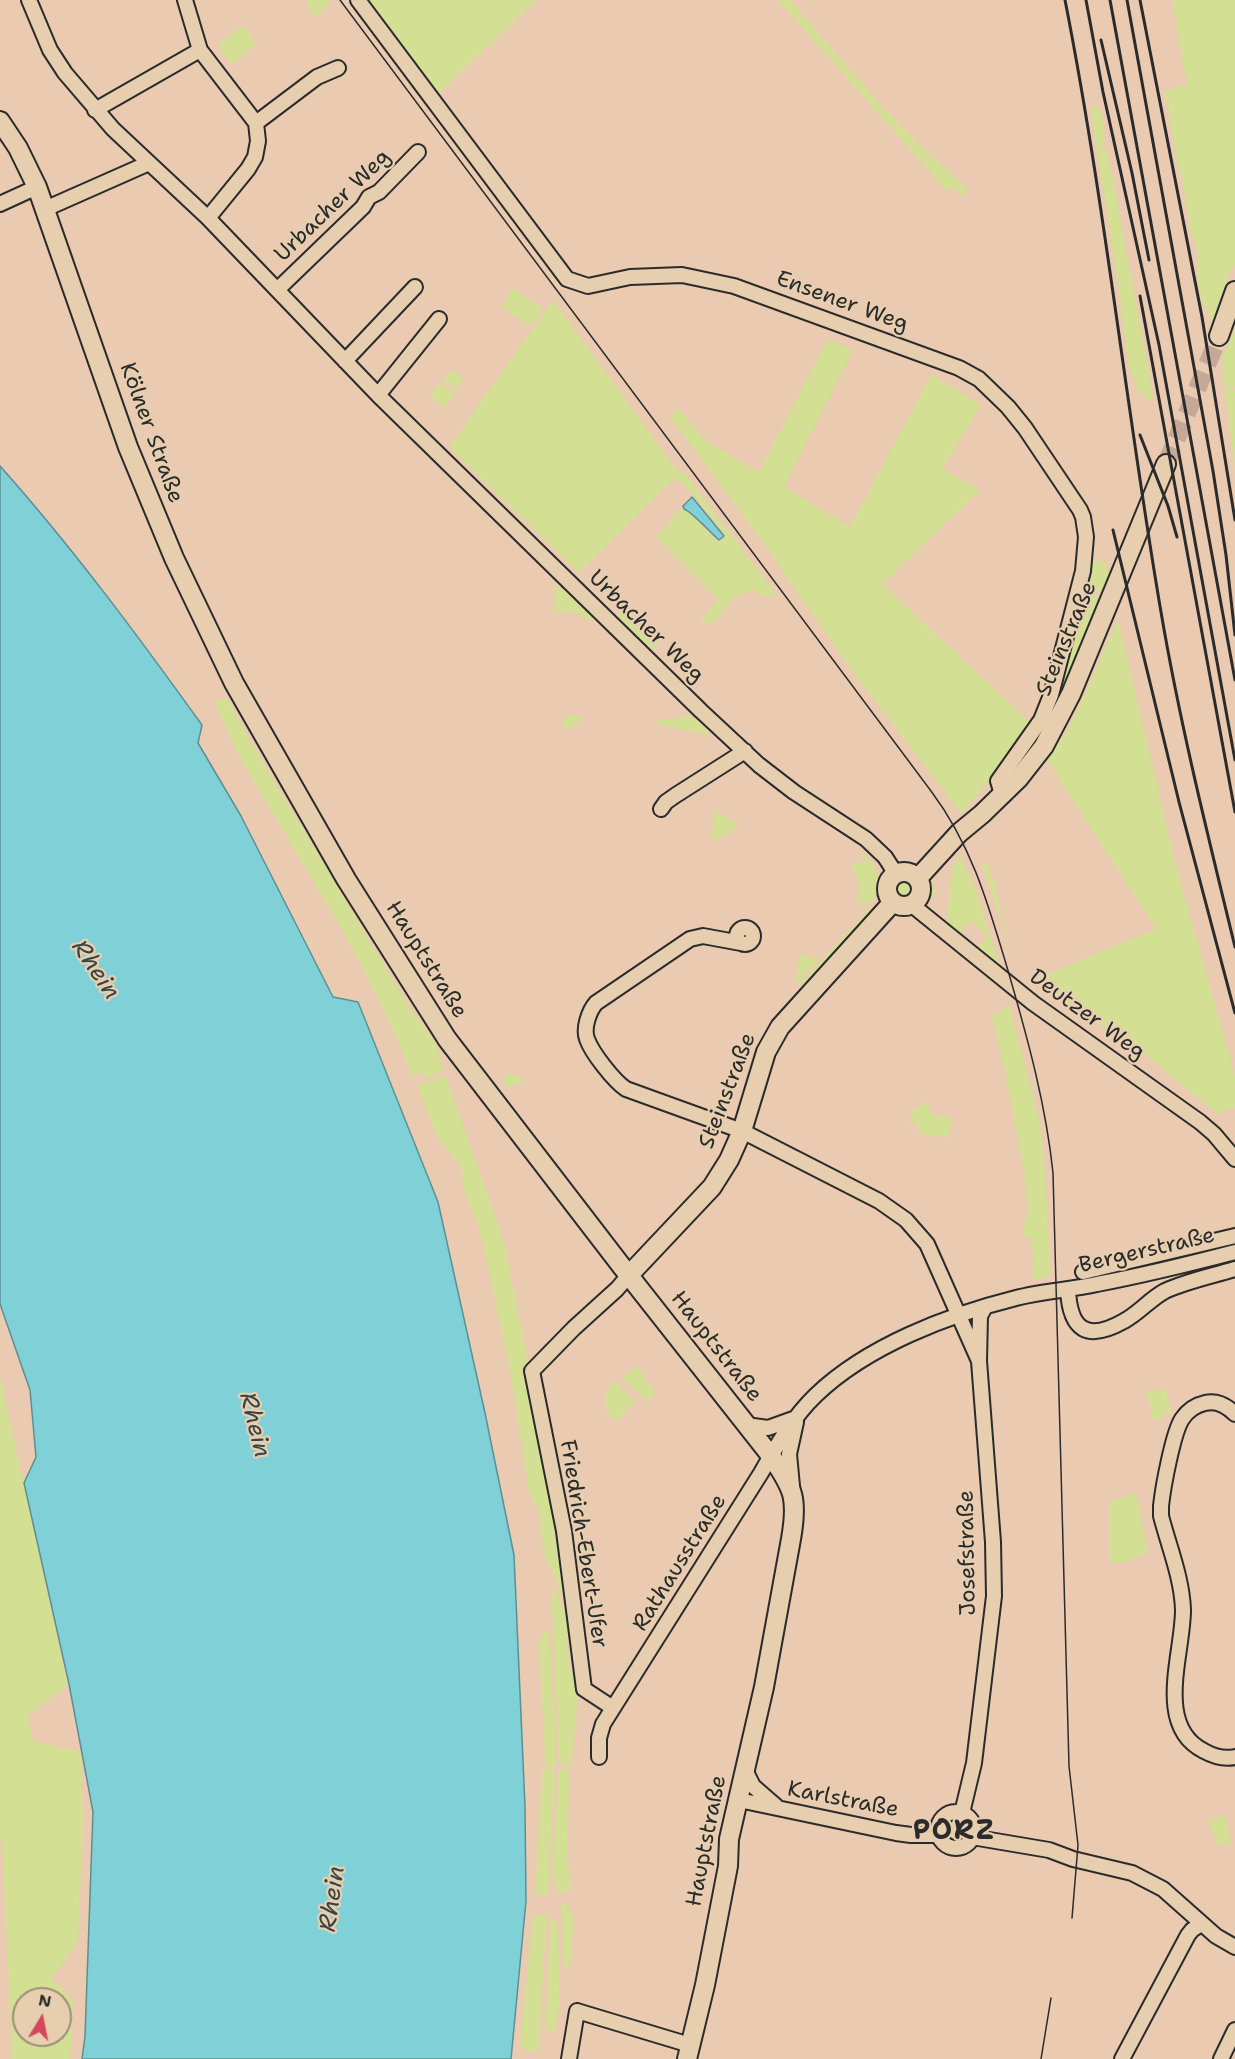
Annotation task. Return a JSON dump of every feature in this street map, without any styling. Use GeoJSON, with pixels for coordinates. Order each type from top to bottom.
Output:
{"type":"FeatureCollection","features":[{"type":"Feature","properties":{"kind":"main road","name":"Kölner Straße"},"geometry":{"type":"LineString","coordinates":[[0,121],[18,148],[37,187],[147,495],[199,613],[234,683],[275,755]]}},
{"type":"Feature","properties":{"kind":"main road"},"geometry":{"type":"LineString","coordinates":[[1219,336],[1235,291]]}},
{"type":"Feature","properties":{"kind":"main road","name":"Steinstraße"},"geometry":{"type":"LineString","coordinates":[[917,891],[969,834],[982,814],[1033,761],[1060,718],[1166,464]]}},
{"type":"Feature","properties":{"kind":"main road","name":"Hauptstraße"},"geometry":{"type":"LineString","coordinates":[[275,755],[346,879],[429,1014],[628,1275],[771,1456],[789,1482],[793,1492],[795,1503],[793,1531],[764,1687],[727,1851],[728,1866],[701,2004],[689,2052]]}},
{"type":"Feature","properties":{"kind":"main road"},"geometry":{"type":"LineString","coordinates":[[907,872],[917,891],[904,907],[889,898],[888,882],[896,874],[907,872]]}},
{"type":"Feature","properties":{"kind":"main road","name":"Steinstraße"},"geometry":{"type":"LineString","coordinates":[[628,1275],[712,1187],[729,1160],[742,1131],[772,1039],[780,1027],[893,902]]}},
{"type":"Feature","properties":{"kind":"street","name":"Urbacher Weg"},"geometry":{"type":"LineString","coordinates":[[29,0],[51,50],[65,73],[95,110],[208,218],[378,395],[745,751],[789,788],[866,839],[885,857],[896,874]]}},
{"type":"Feature","properties":{"kind":"street"},"geometry":{"type":"LineString","coordinates":[[184,0],[200,50],[256,123],[258,141],[255,157],[242,179],[208,218]]}},
{"type":"Feature","properties":{"kind":"street","name":"Ensener Weg"},"geometry":{"type":"LineString","coordinates":[[358,0],[567,279],[588,286],[630,277],[682,275],[734,286],[959,368],[979,380],[1008,407],[1057,473],[1080,510],[1086,537],[1083,571],[1051,695],[1041,720],[998,781],[1002,794]]}},
{"type":"Feature","properties":{"kind":"street"},"geometry":{"type":"LineString","coordinates":[[95,110],[200,50]]}},
{"type":"Feature","properties":{"kind":"street"},"geometry":{"type":"LineString","coordinates":[[256,123],[317,77],[338,68]]}},
{"type":"Feature","properties":{"kind":"street","name":"Urbacher Weg"},"geometry":{"type":"LineString","coordinates":[[278,289],[363,207],[369,197],[379,192],[418,152]]}},
{"type":"Feature","properties":{"kind":"street"},"geometry":{"type":"LineString","coordinates":[[45,209],[149,163]]}},
{"type":"Feature","properties":{"kind":"street"},"geometry":{"type":"LineString","coordinates":[[0,204],[37,187]]}},
{"type":"Feature","properties":{"kind":"street"},"geometry":{"type":"LineString","coordinates":[[345,361],[415,287]]}},
{"type":"Feature","properties":{"kind":"street"},"geometry":{"type":"LineString","coordinates":[[378,395],[439,319]]}},
{"type":"Feature","properties":{"kind":"street"},"geometry":{"type":"LineString","coordinates":[[661,809],[671,799],[745,751]]}},
{"type":"Feature","properties":{"kind":"street","name":"Deutzer Weg"},"geometry":{"type":"LineString","coordinates":[[917,891],[1033,1003],[1200,1122],[1214,1134],[1235,1159]]}},
{"type":"Feature","properties":{"kind":"street","name":"Josefstraße"},"geometry":{"type":"LineString","coordinates":[[741,944],[703,936],[690,939],[596,1003],[589,1014],[587,1041],[611,1076],[626,1089],[742,1131],[879,1201],[906,1220],[927,1244],[979,1361]]}},
{"type":"Feature","properties":{"kind":"street","name":"Bergerstraße"},"geometry":{"type":"LineString","coordinates":[[1083,1272],[1235,1236]]}},
{"type":"Feature","properties":{"kind":"street","name":"Bergerstraße"},"geometry":{"type":"LineString","coordinates":[[771,1456],[783,1435],[814,1396],[865,1358],[896,1341],[959,1316],[1019,1297],[1068,1290],[1151,1273],[1235,1252]]}},
{"type":"Feature","properties":{"kind":"street","name":"Bergerstraße"},"geometry":{"type":"LineString","coordinates":[[1068,1290],[1074,1322],[1082,1329],[1092,1331],[1106,1329],[1124,1321],[1164,1292],[1235,1269]]}},
{"type":"Feature","properties":{"kind":"street","name":"Steinstraße"},"geometry":{"type":"LineString","coordinates":[[532,1371],[617,1289],[628,1275]]}},
{"type":"Feature","properties":{"kind":"street","name":"Josefstraße"},"geometry":{"type":"LineString","coordinates":[[962,1813],[974,1763],[994,1596],[993,1542],[979,1361],[980,1316],[985,1307]]}},
{"type":"Feature","properties":{"kind":"street","name":"Friedrich-Ebert-Ufer"},"geometry":{"type":"LineString","coordinates":[[532,1371],[564,1531],[584,1689],[613,1708]]}},
{"type":"Feature","properties":{"kind":"street"},"geometry":{"type":"LineString","coordinates":[[1235,1414],[1224,1405],[1208,1402],[1197,1406],[1185,1415],[1178,1429],[1161,1506],[1161,1516],[1179,1578],[1183,1610],[1174,1704],[1182,1733],[1194,1746],[1208,1753],[1229,1758],[1235,1757]]}},
{"type":"Feature","properties":{"kind":"street"},"geometry":{"type":"LineString","coordinates":[[746,1425],[768,1428],[797,1417]]}},
{"type":"Feature","properties":{"kind":"street"},"geometry":{"type":"LineString","coordinates":[[793,1492],[789,1454],[797,1417]]}},
{"type":"Feature","properties":{"kind":"street","name":"Rathausstraße"},"geometry":{"type":"LineString","coordinates":[[599,1757],[598,1738],[603,1724],[771,1456]]}},
{"type":"Feature","properties":{"kind":"street"},"geometry":{"type":"LineString","coordinates":[[745,1770],[759,1792],[780,1809]]}},
{"type":"Feature","properties":{"kind":"street","name":"Karlstraße"},"geometry":{"type":"LineString","coordinates":[[739,1800],[896,1833],[939,1835]]}},
{"type":"Feature","properties":{"kind":"street"},"geometry":{"type":"LineString","coordinates":[[732,1827],[750,1811],[763,1806]]}},
{"type":"Feature","properties":{"kind":"street"},"geometry":{"type":"LineString","coordinates":[[955,1812],[962,1813],[972,1822],[973,1833],[968,1843],[957,1848],[944,1844],[939,1835],[940,1822],[943,1817],[955,1812]]}},
{"type":"Feature","properties":{"kind":"street"},"geometry":{"type":"LineString","coordinates":[[973,1833],[1049,1850],[1073,1859],[1132,1873],[1163,1889],[1201,1924],[1235,1947]]}},
{"type":"Feature","properties":{"kind":"street"},"geometry":{"type":"LineString","coordinates":[[973,1833],[1118,1859],[1135,1865],[1168,1883],[1206,1918],[1235,1937]]}},
{"type":"Feature","properties":{"kind":"street"},"geometry":{"type":"LineString","coordinates":[[1122,2059],[1188,1935],[1201,1924]]}},
{"type":"Feature","properties":{"kind":"street"},"geometry":{"type":"LineString","coordinates":[[568,2059],[577,2012],[689,2052]]}},
{"type":"Feature","properties":{"kind":"street"},"geometry":{"type":"LineString","coordinates":[[1221,2059],[1235,2030]]}},
{"type":"Feature","properties":{"kind":"green space"},"geometry":{"type":"Polygon","coordinates":[[[306,0],[327,0],[330,4],[314,17],[306,0]]]}},
{"type":"Feature","properties":{"kind":"green space"},"geometry":{"type":"Polygon","coordinates":[[[364,0],[536,0],[439,93],[364,0]]]}},
{"type":"Feature","properties":{"kind":"green space"},"geometry":{"type":"Polygon","coordinates":[[[778,0],[790,0],[884,109],[968,190],[962,196],[954,186],[947,191],[778,0]]]}},
{"type":"Feature","properties":{"kind":"green space"},"geometry":{"type":"Polygon","coordinates":[[[1172,0],[1235,0],[1235,264],[1227,279],[1212,326],[1208,307],[1203,307],[1199,288],[1196,246],[1191,234],[1168,102],[1165,101],[1164,92],[1187,84],[1172,0]]]}},
{"type":"Feature","properties":{"kind":"green space"},"geometry":{"type":"Polygon","coordinates":[[[242,25],[257,44],[232,64],[217,45],[242,25]]]}},
{"type":"Feature","properties":{"kind":"green space"},"geometry":{"type":"Polygon","coordinates":[[[1090,107],[1097,107],[1102,116],[1103,140],[1110,162],[1152,388],[1151,401],[1139,392],[1129,368],[1090,107]]]}},
{"type":"Feature","properties":{"kind":"green space"},"geometry":{"type":"Polygon","coordinates":[[[513,288],[542,309],[530,326],[501,306],[513,288]]]}},
{"type":"Feature","properties":{"kind":"green space"},"geometry":{"type":"Polygon","coordinates":[[[553,300],[678,472],[682,470],[774,591],[773,597],[764,596],[750,589],[733,599],[718,618],[701,625],[701,619],[719,600],[655,536],[669,525],[672,517],[681,508],[688,511],[718,542],[726,536],[693,494],[675,477],[579,573],[449,447],[553,300]]]}},
{"type":"Feature","properties":{"kind":"green space"},"geometry":{"type":"Polygon","coordinates":[[[1235,329],[1235,387],[1225,385],[1222,358],[1235,329]]]}},
{"type":"Feature","properties":{"kind":"green space"},"geometry":{"type":"Polygon","coordinates":[[[827,340],[853,350],[784,487],[850,527],[931,375],[981,405],[942,469],[980,490],[882,584],[1032,724],[962,814],[852,671],[770,552],[670,417],[678,408],[707,442],[759,472],[827,340]]]}},
{"type":"Feature","properties":{"kind":"green space"},"geometry":{"type":"Polygon","coordinates":[[[451,370],[464,379],[457,390],[443,380],[451,370]]]}},
{"type":"Feature","properties":{"kind":"green space"},"geometry":{"type":"Polygon","coordinates":[[[440,383],[455,394],[444,408],[430,397],[440,383]]]}},
{"type":"Feature","properties":{"kind":"green space"},"geometry":{"type":"Polygon","coordinates":[[[1224,386],[1235,390],[1235,469],[1224,386]]]}},
{"type":"Feature","properties":{"kind":"green space"},"geometry":{"type":"Polygon","coordinates":[[[1089,559],[1097,562],[1104,561],[1111,577],[1103,592],[1079,593],[1089,559]]]}},
{"type":"Feature","properties":{"kind":"green space"},"geometry":{"type":"Polygon","coordinates":[[[558,585],[595,620],[582,618],[582,614],[564,611],[564,614],[554,611],[553,602],[556,602],[557,596],[554,595],[555,587],[558,585]]]}},
{"type":"Feature","properties":{"kind":"green space"},"geometry":{"type":"Polygon","coordinates":[[[1102,595],[1055,709],[1029,752],[1020,762],[1016,761],[1032,741],[1078,596],[1102,595]]]}},
{"type":"Feature","properties":{"kind":"green space"},"geometry":{"type":"Polygon","coordinates":[[[624,607],[660,642],[652,650],[616,615],[624,607]]]}},
{"type":"Feature","properties":{"kind":"green space"},"geometry":{"type":"Polygon","coordinates":[[[1118,620],[1174,858],[1235,1077],[1235,1107],[1216,1113],[1147,1056],[1033,980],[1156,929],[1047,760],[1070,727],[1118,620]]]}},
{"type":"Feature","properties":{"kind":"green space"},"geometry":{"type":"Polygon","coordinates":[[[227,698],[407,1004],[436,1044],[443,1071],[425,1078],[422,1072],[413,1076],[380,1001],[338,923],[238,755],[214,701],[227,698]]]}},
{"type":"Feature","properties":{"kind":"green space"},"geometry":{"type":"Polygon","coordinates":[[[569,715],[579,715],[581,718],[572,727],[565,728],[562,723],[569,715]]]}},
{"type":"Feature","properties":{"kind":"green space"},"geometry":{"type":"Polygon","coordinates":[[[693,716],[712,735],[658,725],[658,720],[693,716]]]}},
{"type":"Feature","properties":{"kind":"green space"},"geometry":{"type":"Polygon","coordinates":[[[715,810],[739,825],[716,842],[712,839],[715,810]]]}},
{"type":"Feature","properties":{"kind":"green space"},"geometry":{"type":"Polygon","coordinates":[[[863,854],[874,866],[879,878],[878,891],[869,905],[856,901],[860,884],[851,869],[856,861],[859,864],[865,860],[861,855],[863,854]]]}},
{"type":"Feature","properties":{"kind":"green space"},"geometry":{"type":"Polygon","coordinates":[[[960,854],[975,888],[1000,968],[977,950],[987,934],[969,921],[959,934],[949,925],[947,919],[952,869],[960,854]]]}},
{"type":"Feature","properties":{"kind":"green space"},"geometry":{"type":"Polygon","coordinates":[[[981,863],[987,863],[994,881],[1013,960],[981,863]]]}},
{"type":"Feature","properties":{"kind":"green space"},"geometry":{"type":"Polygon","coordinates":[[[899,881],[907,881],[912,886],[910,897],[899,899],[894,894],[894,886],[899,881]]]}},
{"type":"Feature","properties":{"kind":"green space"},"geometry":{"type":"Polygon","coordinates":[[[932,882],[935,888],[934,897],[924,904],[924,894],[932,882]]]}},
{"type":"Feature","properties":{"kind":"green space"},"geometry":{"type":"Polygon","coordinates":[[[871,907],[875,910],[804,987],[800,984],[871,907]]]}},
{"type":"Feature","properties":{"kind":"green space"},"geometry":{"type":"Polygon","coordinates":[[[800,954],[819,959],[798,982],[795,981],[800,954]]]}},
{"type":"Feature","properties":{"kind":"green space"},"geometry":{"type":"Polygon","coordinates":[[[1009,1005],[1040,1122],[1046,1186],[1050,1265],[1048,1277],[1031,1280],[1034,1261],[1031,1238],[1022,1236],[1028,1207],[1023,1167],[1005,1070],[992,1017],[1009,1005]]]}},
{"type":"Feature","properties":{"kind":"green space"},"geometry":{"type":"Polygon","coordinates":[[[510,1073],[519,1075],[524,1083],[507,1087],[503,1079],[510,1073]]]}},
{"type":"Feature","properties":{"kind":"green space"},"geometry":{"type":"Polygon","coordinates":[[[445,1075],[504,1242],[530,1372],[563,1562],[567,1607],[544,1553],[538,1508],[530,1496],[510,1371],[479,1227],[464,1192],[464,1179],[458,1162],[437,1137],[417,1085],[445,1075]]]}},
{"type":"Feature","properties":{"kind":"green space"},"geometry":{"type":"Polygon","coordinates":[[[925,1102],[931,1103],[929,1108],[931,1114],[952,1118],[948,1138],[920,1133],[915,1123],[909,1122],[911,1111],[925,1102]]]}},
{"type":"Feature","properties":{"kind":"green space"},"geometry":{"type":"Polygon","coordinates":[[[637,1366],[656,1394],[648,1402],[622,1378],[637,1366]]]}},
{"type":"Feature","properties":{"kind":"green space"},"geometry":{"type":"Polygon","coordinates":[[[0,1377],[68,1685],[27,1716],[33,1741],[81,1752],[83,1819],[78,1943],[51,1978],[60,1987],[12,1987],[12,2047],[71,2047],[70,2059],[11,2059],[2,1842],[0,1841],[0,1377]]]}},
{"type":"Feature","properties":{"kind":"green space"},"geometry":{"type":"Polygon","coordinates":[[[613,1380],[635,1401],[617,1421],[605,1411],[606,1394],[613,1380]]]}},
{"type":"Feature","properties":{"kind":"green space"},"geometry":{"type":"Polygon","coordinates":[[[1166,1388],[1171,1412],[1161,1415],[1161,1419],[1153,1420],[1147,1392],[1166,1388]]]}},
{"type":"Feature","properties":{"kind":"green space"},"geometry":{"type":"Polygon","coordinates":[[[1136,1492],[1148,1552],[1124,1563],[1110,1562],[1109,1502],[1136,1492]]]}},
{"type":"Feature","properties":{"kind":"green space"},"geometry":{"type":"Polygon","coordinates":[[[551,1585],[573,1625],[574,1635],[566,1636],[571,1676],[578,1676],[579,1690],[571,1766],[559,1761],[551,1585]]]}},
{"type":"Feature","properties":{"kind":"green space"},"geometry":{"type":"Polygon","coordinates":[[[549,1629],[556,1741],[555,1767],[545,1766],[539,1638],[549,1629]]]}},
{"type":"Feature","properties":{"kind":"green space"},"geometry":{"type":"Polygon","coordinates":[[[542,1769],[555,1769],[548,1896],[535,1893],[542,1769]]]}},
{"type":"Feature","properties":{"kind":"green space"},"geometry":{"type":"Polygon","coordinates":[[[559,1769],[570,1769],[567,1851],[571,1891],[558,1892],[553,1875],[553,1863],[559,1769]]]}},
{"type":"Feature","properties":{"kind":"green space"},"geometry":{"type":"Polygon","coordinates":[[[1225,1816],[1231,1843],[1217,1846],[1209,1819],[1225,1816]]]}},
{"type":"Feature","properties":{"kind":"green space"},"geometry":{"type":"Polygon","coordinates":[[[956,1820],[963,1823],[966,1830],[963,1837],[956,1840],[949,1837],[946,1830],[949,1823],[956,1820]]]}},
{"type":"Feature","properties":{"kind":"green space"},"geometry":{"type":"Polygon","coordinates":[[[562,1904],[566,1904],[574,1916],[570,1967],[563,1966],[562,1904]]]}},
{"type":"Feature","properties":{"kind":"green space"},"geometry":{"type":"Polygon","coordinates":[[[547,1915],[538,2052],[523,2049],[520,2044],[533,1916],[547,1915]]]}},
{"type":"Feature","properties":{"kind":"green space"},"geometry":{"type":"Polygon","coordinates":[[[551,1916],[558,1925],[560,2005],[554,2032],[545,2031],[551,1916]]]}},
{"type":"Feature","properties":{"kind":"green space"},"geometry":{"type":"Polygon","coordinates":[[[72,1999],[74,2001],[72,2030],[72,1999]]]}},
{"type":"Feature","properties":{"kind":"water","name":"Rhein"},"geometry":{"type":"Polygon","coordinates":[[[0,466],[104,593],[202,725],[198,743],[241,816],[333,997],[358,1002],[438,1202],[514,1555],[525,1807],[526,1901],[511,2059],[82,2059],[85,2036],[93,1812],[69,1684],[24,1483],[36,1457],[30,1390],[0,1304],[0,466]]]}},
{"type":"Feature","properties":{"kind":"water"},"geometry":{"type":"Polygon","coordinates":[[[692,497],[724,536],[719,540],[684,509],[683,506],[692,497]]]}},
{"type":"Feature","properties":{"kind":"tunnel"},"geometry":{"type":"LineString","coordinates":[[1166,464],[1219,336]]}},
{"type":"Feature","properties":{"kind":"tram line"},"geometry":{"type":"LineString","coordinates":[[340,0],[931,791],[958,834],[987,901],[1029,1048],[1046,1122],[1053,1173],[1069,1766],[1078,1845],[1072,1918]]}},
{"type":"Feature","properties":{"kind":"tram line"},"geometry":{"type":"LineString","coordinates":[[1041,2059],[1051,1998]]}},
{"type":"Feature","properties":{"kind":"railway"},"geometry":{"type":"LineString","coordinates":[[1065,0],[1092,153],[1148,535],[1169,654],[1195,780],[1235,947]]}},
{"type":"Feature","properties":{"kind":"railway"},"geometry":{"type":"LineString","coordinates":[[1086,0],[1103,92],[1159,345],[1235,760]]}},
{"type":"Feature","properties":{"kind":"railway"},"geometry":{"type":"LineString","coordinates":[[1110,0],[1235,680]]}},
{"type":"Feature","properties":{"kind":"railway"},"geometry":{"type":"LineString","coordinates":[[1127,0],[1213,471],[1235,635]]}},
{"type":"Feature","properties":{"kind":"railway"},"geometry":{"type":"LineString","coordinates":[[1140,0],[1202,317],[1235,520]]}},
{"type":"Feature","properties":{"kind":"railway"},"geometry":{"type":"LineString","coordinates":[[1101,40],[1132,173],[1149,260]]}},
{"type":"Feature","properties":{"kind":"railway"},"geometry":{"type":"LineString","coordinates":[[1140,296],[1235,812]]}},
{"type":"Feature","properties":{"kind":"railway"},"geometry":{"type":"LineString","coordinates":[[1140,435],[1168,506],[1177,537]]}},
{"type":"Feature","properties":{"kind":"railway"},"geometry":{"type":"LineString","coordinates":[[1113,530],[1179,802],[1235,1013]]}},
{"type":"Feature","properties":{"kind":"district","name":"PORZ"},"geometry":{"type":"Point","coordinates":[954,1832]}}]}
